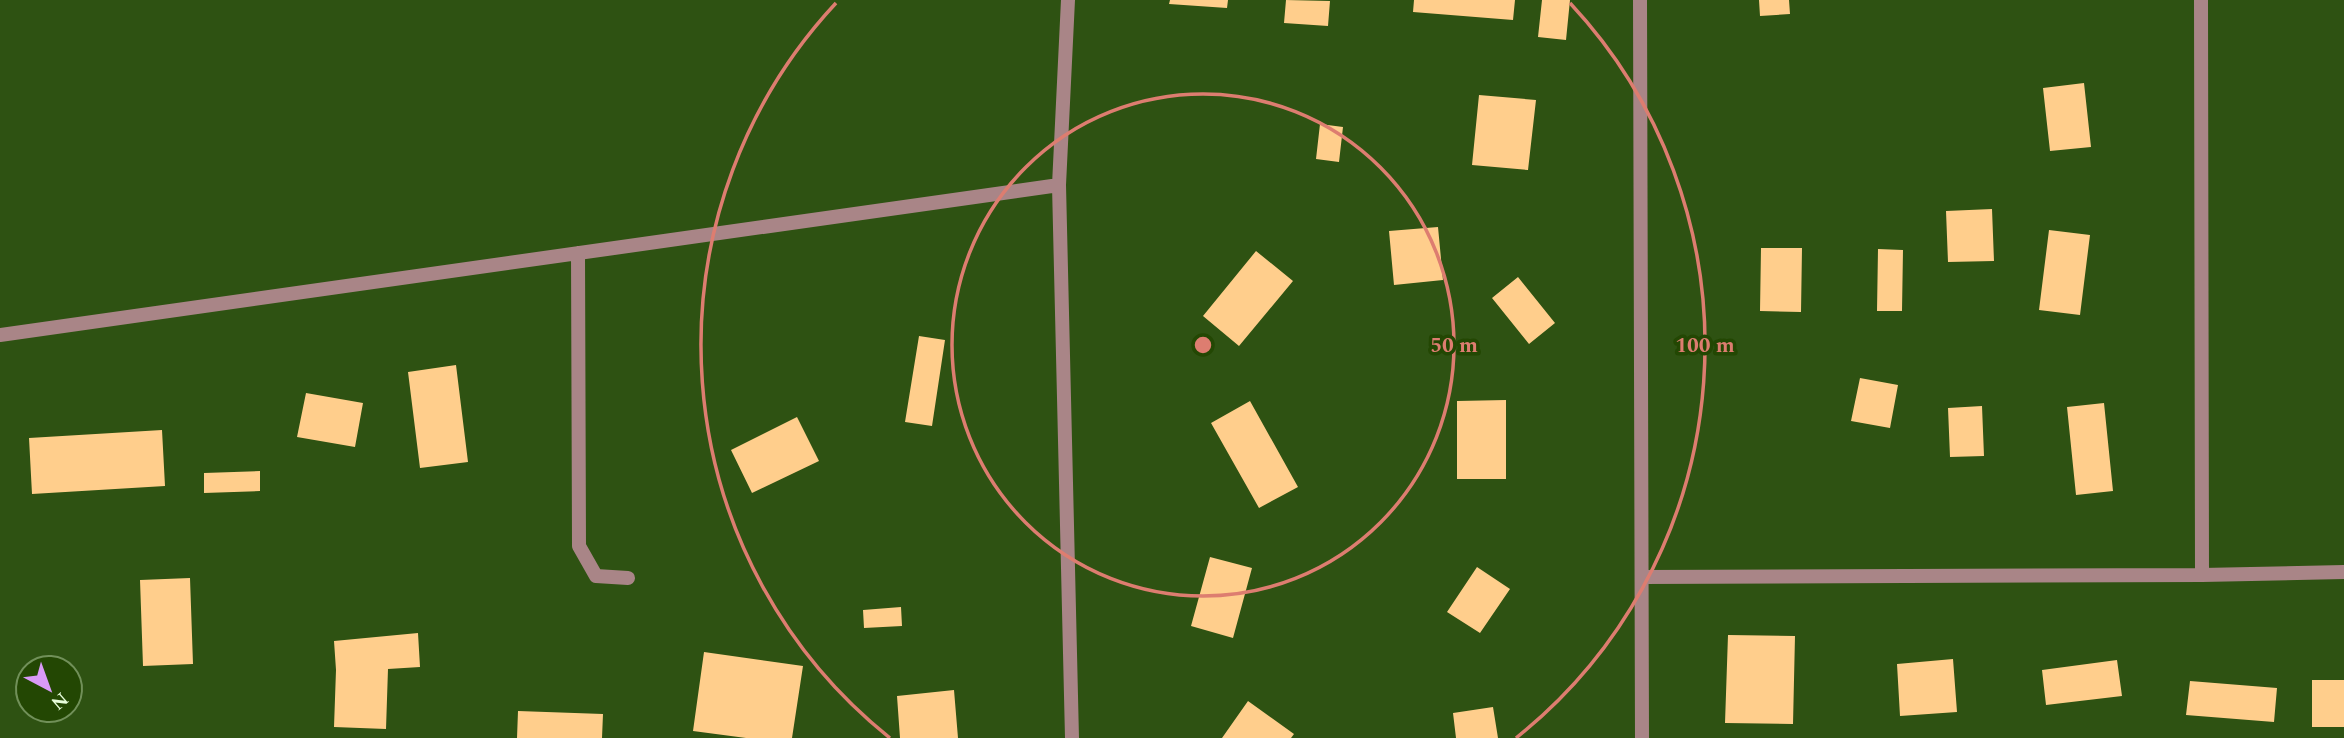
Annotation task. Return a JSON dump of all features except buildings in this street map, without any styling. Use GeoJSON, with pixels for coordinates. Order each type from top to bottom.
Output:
{"type":"FeatureCollection","features":[{"type":"Feature","properties":{"kind":"street"},"geometry":{"type":"LineString","coordinates":[[1069,0],[1059,185],[1072,738]]}},
{"type":"Feature","properties":{"kind":"street"},"geometry":{"type":"LineString","coordinates":[[1640,0],[1642,738]]}},
{"type":"Feature","properties":{"kind":"street"},"geometry":{"type":"LineString","coordinates":[[2201,0],[2202,575]]}},
{"type":"Feature","properties":{"kind":"street"},"geometry":{"type":"LineString","coordinates":[[0,335],[1059,185]]}},
{"type":"Feature","properties":{"kind":"street"},"geometry":{"type":"LineString","coordinates":[[578,253],[579,546],[596,576],[628,578]]}},
{"type":"Feature","properties":{"kind":"street"},"geometry":{"type":"LineString","coordinates":[[1642,577],[2344,572]]}}]}
